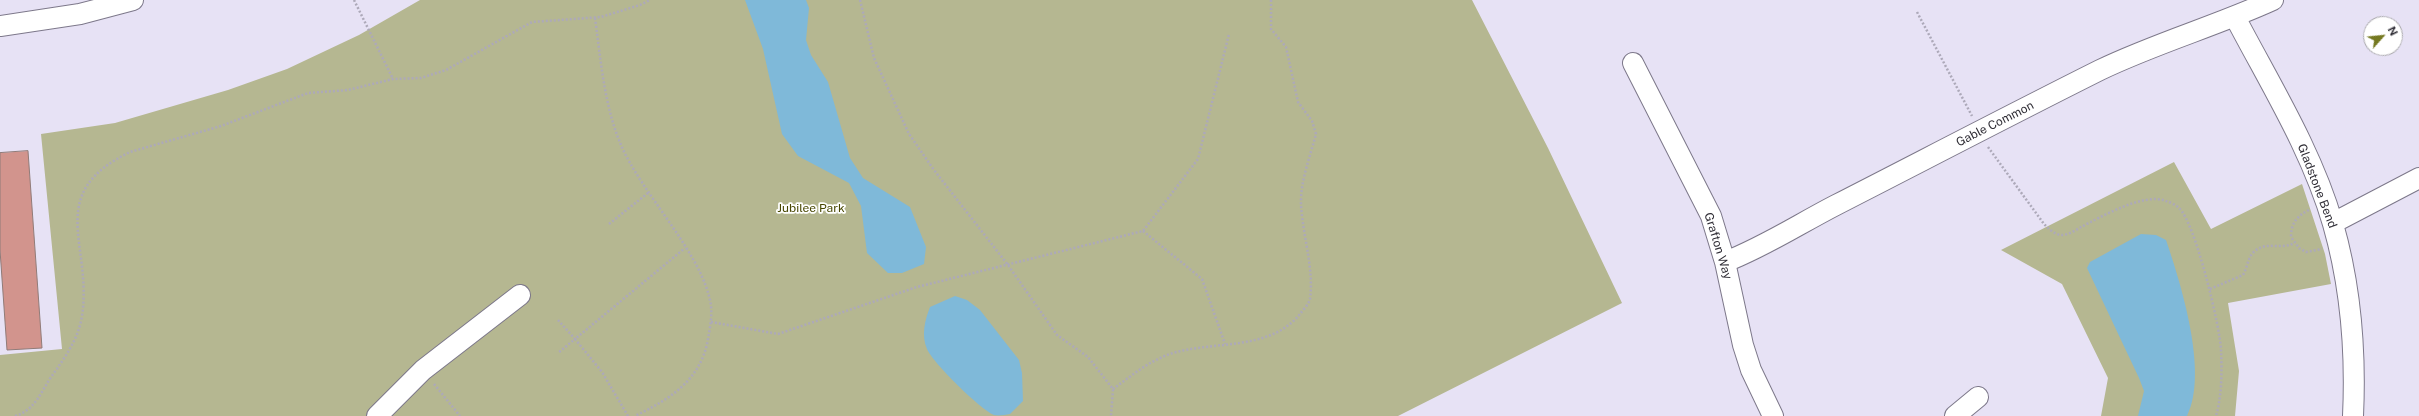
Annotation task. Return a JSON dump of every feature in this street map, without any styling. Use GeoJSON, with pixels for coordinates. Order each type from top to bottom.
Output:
{"type":"FeatureCollection","features":[{"type":"Feature","properties":{"kind":"street"},"geometry":{"type":"LineString","coordinates":[[0,26],[80,14],[132,0]]}},
{"type":"Feature","properties":{"kind":"street","name":"Gable Common"},"geometry":{"type":"LineString","coordinates":[[1725,262],[1751,252],[1829,209],[2101,70],[2147,49],[2235,17],[2272,0]]}},
{"type":"Feature","properties":{"kind":"street","name":"Gladstone Bend"},"geometry":{"type":"LineString","coordinates":[[2235,17],[2300,142],[2333,223],[2347,288],[2351,322],[2354,389],[2352,416]]}},
{"type":"Feature","properties":{"kind":"street","name":"Grafton Way"},"geometry":{"type":"LineString","coordinates":[[1633,62],[1704,202],[1725,262],[1747,358],[1773,416]]}},
{"type":"Feature","properties":{"kind":"street"},"geometry":{"type":"LineString","coordinates":[[2333,223],[2419,178]]}},
{"type":"Feature","properties":{"kind":"street"},"geometry":{"type":"LineString","coordinates":[[377,416],[423,370],[520,295]]}},
{"type":"Feature","properties":{"kind":"street"},"geometry":{"type":"LineString","coordinates":[[1955,416],[1978,396]]}},
{"type":"Feature","properties":{"kind":"path"},"geometry":{"type":"LineString","coordinates":[[354,0],[392,79]]}},
{"type":"Feature","properties":{"kind":"path"},"geometry":{"type":"LineString","coordinates":[[15,416],[23,414],[35,402],[73,345],[79,332],[84,294],[78,199],[87,184],[100,169],[130,152],[238,120],[308,93],[348,90],[392,79],[421,78],[446,70],[532,22],[595,18],[640,5],[650,0]]}},
{"type":"Feature","properties":{"kind":"path"},"geometry":{"type":"LineString","coordinates":[[860,0],[874,58],[909,134],[934,170],[1008,266],[1057,335],[1088,357],[1113,389],[1111,416]]}},
{"type":"Feature","properties":{"kind":"path"},"geometry":{"type":"LineString","coordinates":[[1113,389],[1154,360],[1168,355],[1186,349],[1225,344],[1276,334],[1294,321],[1310,301],[1311,276],[1301,205],[1304,178],[1316,134],[1315,127],[1298,102],[1286,47],[1271,29],[1271,0]]}},
{"type":"Feature","properties":{"kind":"path"},"geometry":{"type":"LineString","coordinates":[[1917,12],[1974,120]]}},
{"type":"Feature","properties":{"kind":"path"},"geometry":{"type":"LineString","coordinates":[[595,18],[607,99],[613,122],[622,146],[648,194],[685,248],[706,285],[711,306],[711,322],[706,349],[700,364],[686,384],[674,395],[635,416]]}},
{"type":"Feature","properties":{"kind":"path"},"geometry":{"type":"LineString","coordinates":[[711,322],[778,334],[917,287],[1008,266],[1144,231],[1198,159],[1229,34]]}},
{"type":"Feature","properties":{"kind":"path"},"geometry":{"type":"LineString","coordinates":[[1987,145],[2044,224],[2056,234],[2062,235],[2119,208],[2152,199],[2165,200],[2180,208],[2188,222],[2210,289],[2221,348],[2221,385],[2216,416]]}},
{"type":"Feature","properties":{"kind":"path"},"geometry":{"type":"LineString","coordinates":[[610,224],[648,194]]}},
{"type":"Feature","properties":{"kind":"path"},"geometry":{"type":"LineString","coordinates":[[2312,209],[2299,215],[2294,222],[2291,237],[2294,243],[2306,252],[2323,248]]}},
{"type":"Feature","properties":{"kind":"path"},"geometry":{"type":"LineString","coordinates":[[1144,231],[1202,279],[1225,344]]}},
{"type":"Feature","properties":{"kind":"path"},"geometry":{"type":"LineString","coordinates":[[2210,289],[2244,275],[2252,254],[2264,246],[2286,246],[2294,243]]}},
{"type":"Feature","properties":{"kind":"path"},"geometry":{"type":"LineString","coordinates":[[558,353],[685,248]]}},
{"type":"Feature","properties":{"kind":"path"},"geometry":{"type":"LineString","coordinates":[[558,320],[602,372],[628,416]]}},
{"type":"Feature","properties":{"kind":"path"},"geometry":{"type":"LineString","coordinates":[[423,370],[460,416]]}},
{"type":"Feature","properties":{"kind":"green space","name":"Jubilee Park"},"geometry":{"type":"Polygon","coordinates":[[[420,0],[1472,0],[1548,148],[1622,303],[1398,416],[0,416],[0,355],[62,349],[41,134],[115,123],[228,90],[287,69],[359,35],[420,0]]]}},
{"type":"Feature","properties":{"kind":"green space"},"geometry":{"type":"Polygon","coordinates":[[[2174,162],[2211,229],[2302,184],[2325,254],[2331,284],[2228,303],[2239,371],[2235,416],[2101,416],[2108,378],[2062,284],[2001,250],[2174,162]]]}},
{"type":"Feature","properties":{"kind":"water"},"geometry":{"type":"Polygon","coordinates":[[[745,0],[806,0],[809,8],[806,40],[811,55],[828,82],[850,158],[863,178],[910,207],[926,247],[924,264],[902,273],[888,273],[867,253],[861,206],[849,183],[798,156],[782,134],[763,49],[745,0]]]}},
{"type":"Feature","properties":{"kind":"water"},"geometry":{"type":"Polygon","coordinates":[[[2141,234],[2156,235],[2166,240],[2179,280],[2194,353],[2195,377],[2193,398],[2187,416],[2138,416],[2144,391],[2087,268],[2090,262],[2141,234]]]}},
{"type":"Feature","properties":{"kind":"water"},"geometry":{"type":"Polygon","coordinates":[[[955,296],[967,300],[980,310],[1019,360],[1022,373],[1023,401],[1010,414],[994,415],[978,404],[947,374],[931,356],[927,349],[924,338],[924,328],[930,307],[955,296]]]}},
{"type":"Feature","properties":{"kind":"building"},"geometry":{"type":"Polygon","coordinates":[[[28,151],[42,348],[7,350],[0,250],[0,153],[28,151]]]}}]}
